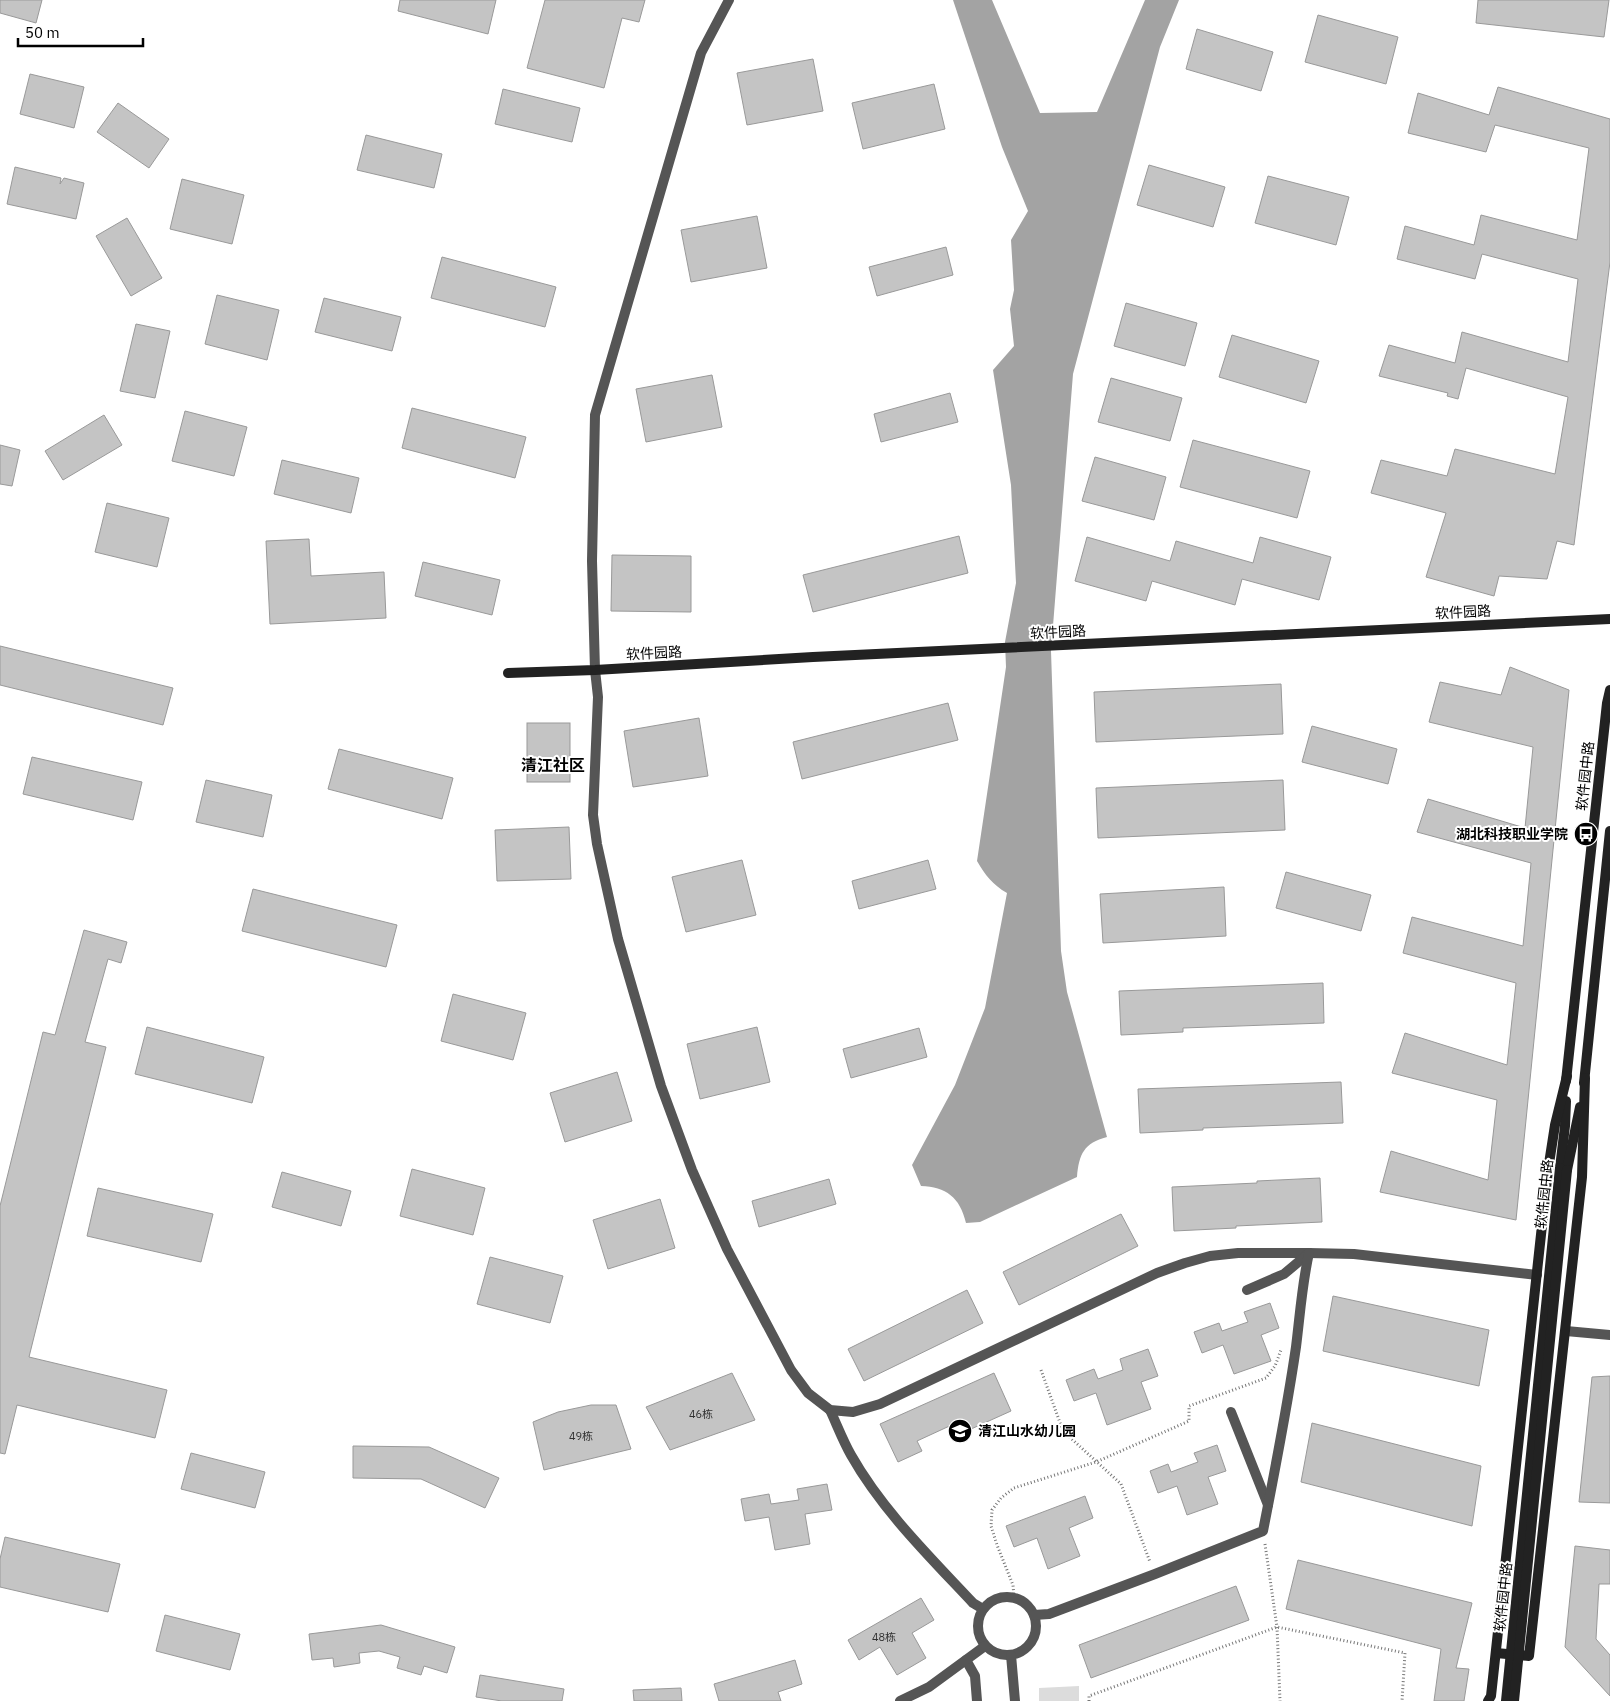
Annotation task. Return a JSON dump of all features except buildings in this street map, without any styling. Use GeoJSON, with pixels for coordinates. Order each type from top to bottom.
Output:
{"type":"FeatureCollection","features":[{"type":"Feature","properties":{"kind":"main road","name":"软件园路"},"geometry":{"type":"LineString","coordinates":[[508,673],[1610,619]]}},
{"type":"Feature","properties":{"kind":"main road","name":"软件园中路"},"geometry":{"type":"LineString","coordinates":[[1514,1701],[1564,1169],[1566,1076],[1610,690]]}},
{"type":"Feature","properties":{"kind":"main road","name":"软件园中路"},"geometry":{"type":"LineString","coordinates":[[1506,1701],[1564,1169],[1585,1078],[1610,830]]}},
{"type":"Feature","properties":{"kind":"main road"},"geometry":{"type":"LineString","coordinates":[[1488,1701],[1491,1696],[1496,1653],[1548,1170],[1555,1125],[1566,1076]]}},
{"type":"Feature","properties":{"kind":"main road"},"geometry":{"type":"LineString","coordinates":[[1496,1653],[1529,1656],[1582,1177],[1585,1078]]}},
{"type":"Feature","properties":{"kind":"main road"},"geometry":{"type":"LineString","coordinates":[[1523,1397],[1526,1412],[1538,1422],[1546,1420],[1558,1402]]}},
{"type":"Feature","properties":{"kind":"street"},"geometry":{"type":"LineString","coordinates":[[729,0],[701,53],[595,415],[592,561],[595,670],[598,697],[593,815],[597,844],[618,939],[661,1086],[692,1170],[727,1249],[791,1370],[808,1393],[830,1410],[850,1454],[878,1496],[921,1547],[973,1603],[982,1609]]}},
{"type":"Feature","properties":{"kind":"street"},"geometry":{"type":"LineString","coordinates":[[830,1410],[853,1412],[880,1404],[1156,1273],[1210,1256],[1238,1253],[1354,1254],[1536,1275]]}},
{"type":"Feature","properties":{"kind":"street"},"geometry":{"type":"LineString","coordinates":[[1247,1290],[1284,1274],[1309,1253]]}},
{"type":"Feature","properties":{"kind":"street"},"geometry":{"type":"LineString","coordinates":[[1034,1615],[1049,1614],[1263,1531],[1277,1462],[1294,1355],[1302,1285],[1309,1253]]}},
{"type":"Feature","properties":{"kind":"street"},"geometry":{"type":"LineString","coordinates":[[1566,1331],[1610,1335]]}},
{"type":"Feature","properties":{"kind":"street"},"geometry":{"type":"LineString","coordinates":[[1231,1412],[1268,1505]]}},
{"type":"Feature","properties":{"kind":"street"},"geometry":{"type":"LineString","coordinates":[[997,1598],[1014,1598],[1023,1601],[1030,1607],[1034,1615],[1036,1632],[1033,1641],[1020,1653],[1001,1655],[992,1652],[980,1638],[977,1628],[978,1618],[982,1609],[997,1598]]}},
{"type":"Feature","properties":{"kind":"street"},"geometry":{"type":"LineString","coordinates":[[900,1701],[930,1687],[985,1646]]}},
{"type":"Feature","properties":{"kind":"street"},"geometry":{"type":"LineString","coordinates":[[1011,1655],[1015,1701]]}},
{"type":"Feature","properties":{"kind":"street"},"geometry":{"type":"LineString","coordinates":[[966,1660],[975,1676],[977,1701]]}},
{"type":"Feature","properties":{"kind":"path"},"geometry":{"type":"LineString","coordinates":[[1014,1598],[1013,1585],[991,1526],[992,1510],[1001,1498],[1014,1488],[1096,1462],[1189,1421],[1189,1406],[1266,1378],[1275,1366],[1281,1345]]}},
{"type":"Feature","properties":{"kind":"path"},"geometry":{"type":"LineString","coordinates":[[1041,1370],[1063,1431],[1121,1484],[1155,1574]]}},
{"type":"Feature","properties":{"kind":"path"},"geometry":{"type":"LineString","coordinates":[[1263,1531],[1277,1627],[1280,1701]]}},
{"type":"Feature","properties":{"kind":"path"},"geometry":{"type":"LineString","coordinates":[[1089,1701],[1089,1696],[1277,1627],[1405,1653],[1402,1701]]}},
{"type":"Feature","properties":{"kind":"shaded area"},"geometry":{"type":"Polygon","coordinates":[[[953,0],[992,0],[1040,113],[1097,112],[1145,0],[1179,0],[1160,47],[1073,374],[1051,651],[1061,951],[1067,992],[1107,1137],[1099,1139],[1084,1151],[1079,1162],[1077,1177],[980,1222],[966,1223],[956,1200],[945,1191],[921,1186],[912,1165],[955,1085],[985,1008],[1007,893],[990,879],[977,861],[1006,667],[1005,642],[1016,583],[1011,485],[993,370],[1014,346],[1010,309],[1014,290],[1011,240],[1028,211],[1002,147],[953,0]]]}},
{"type":"Feature","properties":{"kind":"shaded area"},"geometry":{"type":"Polygon","coordinates":[[[1079,1686],[1079,1701],[1039,1701],[1039,1688],[1079,1686]]]}},
{"type":"Feature","properties":{"kind":"place","name":"湖北科技职业学院"},"geometry":{"type":"Point","coordinates":[1586,834]}},
{"type":"Feature","properties":{"kind":"place","name":"清江山水幼儿园"},"geometry":{"type":"Point","coordinates":[960,1431]}},
{"type":"Feature","properties":{"kind":"district","name":"清江社区"},"geometry":{"type":"Point","coordinates":[553,765]}}]}
